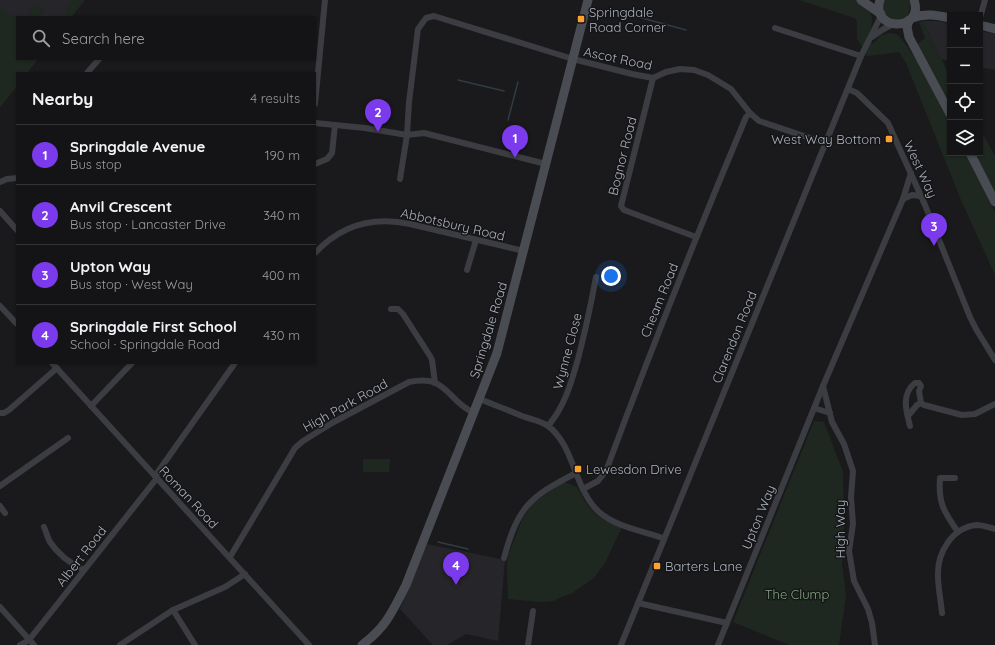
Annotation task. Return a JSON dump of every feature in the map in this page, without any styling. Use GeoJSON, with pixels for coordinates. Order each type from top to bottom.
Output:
{"type":"FeatureCollection","features":[{"type":"Feature","properties":{"kind":"street"},"geometry":{"type":"LineString","coordinates":[[316,94],[325,0]]}},
{"type":"Feature","properties":{"kind":"street","name":"Springdale Road"},"geometry":{"type":"LineString","coordinates":[[362,645],[383,626],[392,613],[406,585],[497,353],[588,0]]}},
{"type":"Feature","properties":{"kind":"street"},"geometry":{"type":"LineString","coordinates":[[861,0],[881,15],[885,20],[894,24],[900,24],[924,14],[935,14]]}},
{"type":"Feature","properties":{"kind":"street"},"geometry":{"type":"LineString","coordinates":[[880,0],[879,6],[881,15]]}},
{"type":"Feature","properties":{"kind":"street"},"geometry":{"type":"LineString","coordinates":[[916,0],[930,12],[947,17]]}},
{"type":"Feature","properties":{"kind":"street"},"geometry":{"type":"LineString","coordinates":[[916,0],[916,9],[910,19],[907,32],[947,108]]}},
{"type":"Feature","properties":{"kind":"street"},"geometry":{"type":"LineString","coordinates":[[982,12],[985,0]]}},
{"type":"Feature","properties":{"kind":"street","name":"Clarendon Road"},"geometry":{"type":"LineString","coordinates":[[620,645],[861,56],[881,15]]}},
{"type":"Feature","properties":{"kind":"street","name":"Ascot Road"},"geometry":{"type":"LineString","coordinates":[[400,179],[407,135],[409,102],[418,29],[426,18],[434,16],[573,59],[632,74],[653,78],[666,72],[680,69],[701,72],[730,89],[750,113],[760,121],[825,143]]}},
{"type":"Feature","properties":{"kind":"street"},"geometry":{"type":"LineString","coordinates":[[894,24],[918,54]]}},
{"type":"Feature","properties":{"kind":"street","name":"Clarendon Road"},"geometry":{"type":"LineString","coordinates":[[871,38],[894,24]]}},
{"type":"Feature","properties":{"kind":"street"},"geometry":{"type":"LineString","coordinates":[[983,26],[995,29]]}},
{"type":"Feature","properties":{"kind":"street"},"geometry":{"type":"LineString","coordinates":[[775,28],[861,56]]}},
{"type":"Feature","properties":{"kind":"street"},"geometry":{"type":"LineString","coordinates":[[88,72],[98,60]]}},
{"type":"Feature","properties":{"kind":"street","name":"Bognor Road"},"geometry":{"type":"LineString","coordinates":[[653,78],[621,206],[624,210],[696,237]]}},
{"type":"Feature","properties":{"kind":"street","name":"West Way"},"geometry":{"type":"LineString","coordinates":[[848,89],[857,93],[888,123],[921,196],[970,317],[976,330],[995,360]]}},
{"type":"Feature","properties":{"kind":"street","name":"Cheam Road"},"geometry":{"type":"LineString","coordinates":[[583,489],[598,481],[606,471],[696,237],[746,117],[750,113]]}},
{"type":"Feature","properties":{"kind":"street"},"geometry":{"type":"LineString","coordinates":[[316,123],[365,128],[407,135],[424,133],[546,164]]}},
{"type":"Feature","properties":{"kind":"street"},"geometry":{"type":"LineString","coordinates":[[316,164],[327,159],[332,153],[335,125]]}},
{"type":"Feature","properties":{"kind":"street"},"geometry":{"type":"LineString","coordinates":[[972,156],[995,202]]}},
{"type":"Feature","properties":{"kind":"street","name":"Upton Way"},"geometry":{"type":"LineString","coordinates":[[718,645],[823,386],[903,199],[911,173]]}},
{"type":"Feature","properties":{"kind":"street"},"geometry":{"type":"LineString","coordinates":[[0,182],[16,178]]}},
{"type":"Feature","properties":{"kind":"street"},"geometry":{"type":"LineString","coordinates":[[903,199],[912,195],[921,196]]}},
{"type":"Feature","properties":{"kind":"street"},"geometry":{"type":"LineString","coordinates":[[0,211],[16,229]]}},
{"type":"Feature","properties":{"kind":"street","name":"Abbotsbury Road"},"geometry":{"type":"LineString","coordinates":[[316,252],[330,238],[341,232],[360,224],[380,221],[396,221],[524,251]]}},
{"type":"Feature","properties":{"kind":"street"},"geometry":{"type":"LineString","coordinates":[[467,270],[476,240]]}},
{"type":"Feature","properties":{"kind":"street","name":"Wynne Close"},"geometry":{"type":"LineString","coordinates":[[548,426],[556,416],[569,390],[587,327],[596,277]]}},
{"type":"Feature","properties":{"kind":"street"},"geometry":{"type":"LineString","coordinates":[[0,306],[16,323]]}},
{"type":"Feature","properties":{"kind":"street"},"geometry":{"type":"LineString","coordinates":[[391,309],[398,309],[403,314],[430,356],[432,360],[435,383],[443,386],[461,406],[474,413]]}},
{"type":"Feature","properties":{"kind":"street"},"geometry":{"type":"LineString","coordinates":[[91,406],[131,364]]}},
{"type":"Feature","properties":{"kind":"street"},"geometry":{"type":"LineString","coordinates":[[156,477],[234,364]]}},
{"type":"Feature","properties":{"kind":"street"},"geometry":{"type":"LineString","coordinates":[[0,412],[4,413],[9,410],[54,365]]}},
{"type":"Feature","properties":{"kind":"street","name":"Roman Road"},"geometry":{"type":"LineString","coordinates":[[54,365],[309,645]]}},
{"type":"Feature","properties":{"kind":"street","name":"High Park Road"},"geometry":{"type":"LineString","coordinates":[[230,557],[282,468],[298,444],[332,422],[409,382],[421,380],[435,383]]}},
{"type":"Feature","properties":{"kind":"street"},"geometry":{"type":"LineString","coordinates":[[910,426],[905,407],[909,391],[915,383],[919,383],[921,386],[919,391],[921,402],[924,405],[962,415],[974,414],[995,404]]}},
{"type":"Feature","properties":{"kind":"street","name":"High Way"},"geometry":{"type":"LineString","coordinates":[[823,386],[832,422],[844,444],[853,471],[851,496],[853,524],[849,551],[854,581],[868,609],[872,623],[875,645]]}},
{"type":"Feature","properties":{"kind":"street"},"geometry":{"type":"LineString","coordinates":[[480,399],[548,426],[564,446],[583,489],[591,504],[599,513],[616,522],[663,538]]}},
{"type":"Feature","properties":{"kind":"street"},"geometry":{"type":"LineString","coordinates":[[908,416],[921,402]]}},
{"type":"Feature","properties":{"kind":"street"},"geometry":{"type":"LineString","coordinates":[[814,408],[830,413]]}},
{"type":"Feature","properties":{"kind":"street"},"geometry":{"type":"LineString","coordinates":[[0,486],[68,438]]}},
{"type":"Feature","properties":{"kind":"street"},"geometry":{"type":"LineString","coordinates":[[504,558],[512,531],[519,516],[528,504],[536,496],[576,473]]}},
{"type":"Feature","properties":{"kind":"street","name":"Albert Road"},"geometry":{"type":"LineString","coordinates":[[20,645],[30,640],[156,477]]}},
{"type":"Feature","properties":{"kind":"street"},"geometry":{"type":"LineString","coordinates":[[955,478],[940,478],[939,492],[945,513],[958,532]]}},
{"type":"Feature","properties":{"kind":"street"},"geometry":{"type":"LineString","coordinates":[[0,506],[6,513]]}},
{"type":"Feature","properties":{"kind":"street"},"geometry":{"type":"LineString","coordinates":[[942,613],[938,575],[940,558],[948,541],[958,532],[966,528],[978,525],[995,529]]}},
{"type":"Feature","properties":{"kind":"street"},"geometry":{"type":"LineString","coordinates":[[44,527],[54,547],[70,563],[84,570]]}},
{"type":"Feature","properties":{"kind":"street"},"geometry":{"type":"LineString","coordinates":[[120,645],[173,610],[225,587],[245,574]]}},
{"type":"Feature","properties":{"kind":"street"},"geometry":{"type":"LineString","coordinates":[[638,603],[727,622]]}},
{"type":"Feature","properties":{"kind":"street"},"geometry":{"type":"LineString","coordinates":[[0,607],[34,645]]}},
{"type":"Feature","properties":{"kind":"street"},"geometry":{"type":"LineString","coordinates":[[173,610],[195,645]]}},
{"type":"Feature","properties":{"kind":"street"},"geometry":{"type":"LineString","coordinates":[[528,645],[533,611]]}},
{"type":"Feature","properties":{"kind":"shaded area"},"geometry":{"type":"Polygon","coordinates":[[[0,0],[85,0],[72,16],[16,16],[16,60],[37,60],[28,72],[16,72],[16,87],[0,107],[0,0]]]}},
{"type":"Feature","properties":{"kind":"shaded area"},"geometry":{"type":"Polygon","coordinates":[[[923,21],[939,21],[947,23],[947,60],[941,59],[923,21]]]}},
{"type":"Feature","properties":{"kind":"shaded area"},"geometry":{"type":"Polygon","coordinates":[[[983,32],[995,34],[995,70],[983,68],[983,32]]]}},
{"type":"Feature","properties":{"kind":"shaded area"},"geometry":{"type":"Polygon","coordinates":[[[427,544],[505,560],[498,641],[466,634],[447,645],[433,645],[400,609],[427,544]]]}},
{"type":"Feature","properties":{"kind":"green space"},"geometry":{"type":"Polygon","coordinates":[[[72,0],[85,0],[72,16],[64,16],[72,0]]]}},
{"type":"Feature","properties":{"kind":"green space"},"geometry":{"type":"Polygon","coordinates":[[[799,0],[863,0],[863,3],[872,17],[872,24],[867,39],[873,44],[881,35],[890,33],[898,35],[906,45],[917,61],[947,116],[947,156],[967,156],[995,212],[995,275],[961,200],[906,63],[899,52],[867,56],[857,38],[857,22],[855,18],[799,0]]]}},
{"type":"Feature","properties":{"kind":"green space"},"geometry":{"type":"Polygon","coordinates":[[[884,0],[909,0],[910,7],[906,17],[900,21],[896,21],[887,17],[883,7],[884,0]]]}},
{"type":"Feature","properties":{"kind":"green space"},"geometry":{"type":"Polygon","coordinates":[[[36,4],[45,9],[42,16],[27,16],[31,8],[36,4]]]}},
{"type":"Feature","properties":{"kind":"green space"},"geometry":{"type":"Polygon","coordinates":[[[0,10],[16,18],[16,60],[37,60],[28,72],[16,72],[16,87],[0,107],[0,10]]]}},
{"type":"Feature","properties":{"kind":"green space"},"geometry":{"type":"Polygon","coordinates":[[[923,21],[947,70],[947,102],[916,45],[925,38],[919,22],[923,21]]]}},
{"type":"Feature","properties":{"kind":"green space"},"geometry":{"type":"Polygon","coordinates":[[[983,134],[995,156],[995,192],[976,156],[983,156],[983,134]]]}},
{"type":"Feature","properties":{"kind":"green space","name":"The Clump"},"geometry":{"type":"Polygon","coordinates":[[[814,421],[824,422],[843,472],[844,514],[842,564],[846,595],[839,645],[789,645],[733,622],[814,421]]]}},
{"type":"Feature","properties":{"kind":"green space"},"geometry":{"type":"Polygon","coordinates":[[[363,459],[390,459],[389,472],[363,472],[363,459]]]}},
{"type":"Feature","properties":{"kind":"green space"},"geometry":{"type":"Polygon","coordinates":[[[564,482],[577,487],[589,507],[599,517],[622,527],[605,563],[594,578],[572,593],[553,601],[540,602],[508,599],[508,556],[522,520],[533,503],[564,482]]]}},
{"type":"Feature","properties":{"kind":"waterway"},"geometry":{"type":"LineString","coordinates":[[620,12],[686,30]]}},
{"type":"Feature","properties":{"kind":"waterway"},"geometry":{"type":"LineString","coordinates":[[458,80],[504,91]]}},
{"type":"Feature","properties":{"kind":"waterway"},"geometry":{"type":"LineString","coordinates":[[508,120],[518,82]]}},
{"type":"Feature","properties":{"kind":"waterway"},"geometry":{"type":"LineString","coordinates":[[438,542],[468,549]]}},
{"type":"Feature","properties":{"kind":"place","name":"Springdale Road Corner"},"geometry":{"type":"Point","coordinates":[581,19]}},
{"type":"Feature","properties":{"kind":"place","name":"Anvil Crescent"},"geometry":{"type":"Point","coordinates":[378,132]}},
{"type":"Feature","properties":{"kind":"place","name":"West Way Bottom"},"geometry":{"type":"Point","coordinates":[889,139]}},
{"type":"Feature","properties":{"kind":"place","name":"Springdale Avenue"},"geometry":{"type":"Point","coordinates":[515,158]}},
{"type":"Feature","properties":{"kind":"place","name":"Upton Way"},"geometry":{"type":"Point","coordinates":[934,246]}},
{"type":"Feature","properties":{"kind":"place","name":"Lewesdon Drive"},"geometry":{"type":"Point","coordinates":[578,469]}},
{"type":"Feature","properties":{"kind":"place","name":"Barters Lane"},"geometry":{"type":"Point","coordinates":[657,566]}},
{"type":"Feature","properties":{"kind":"place","name":"Springdale First School"},"geometry":{"type":"Point","coordinates":[456,585]}}]}
